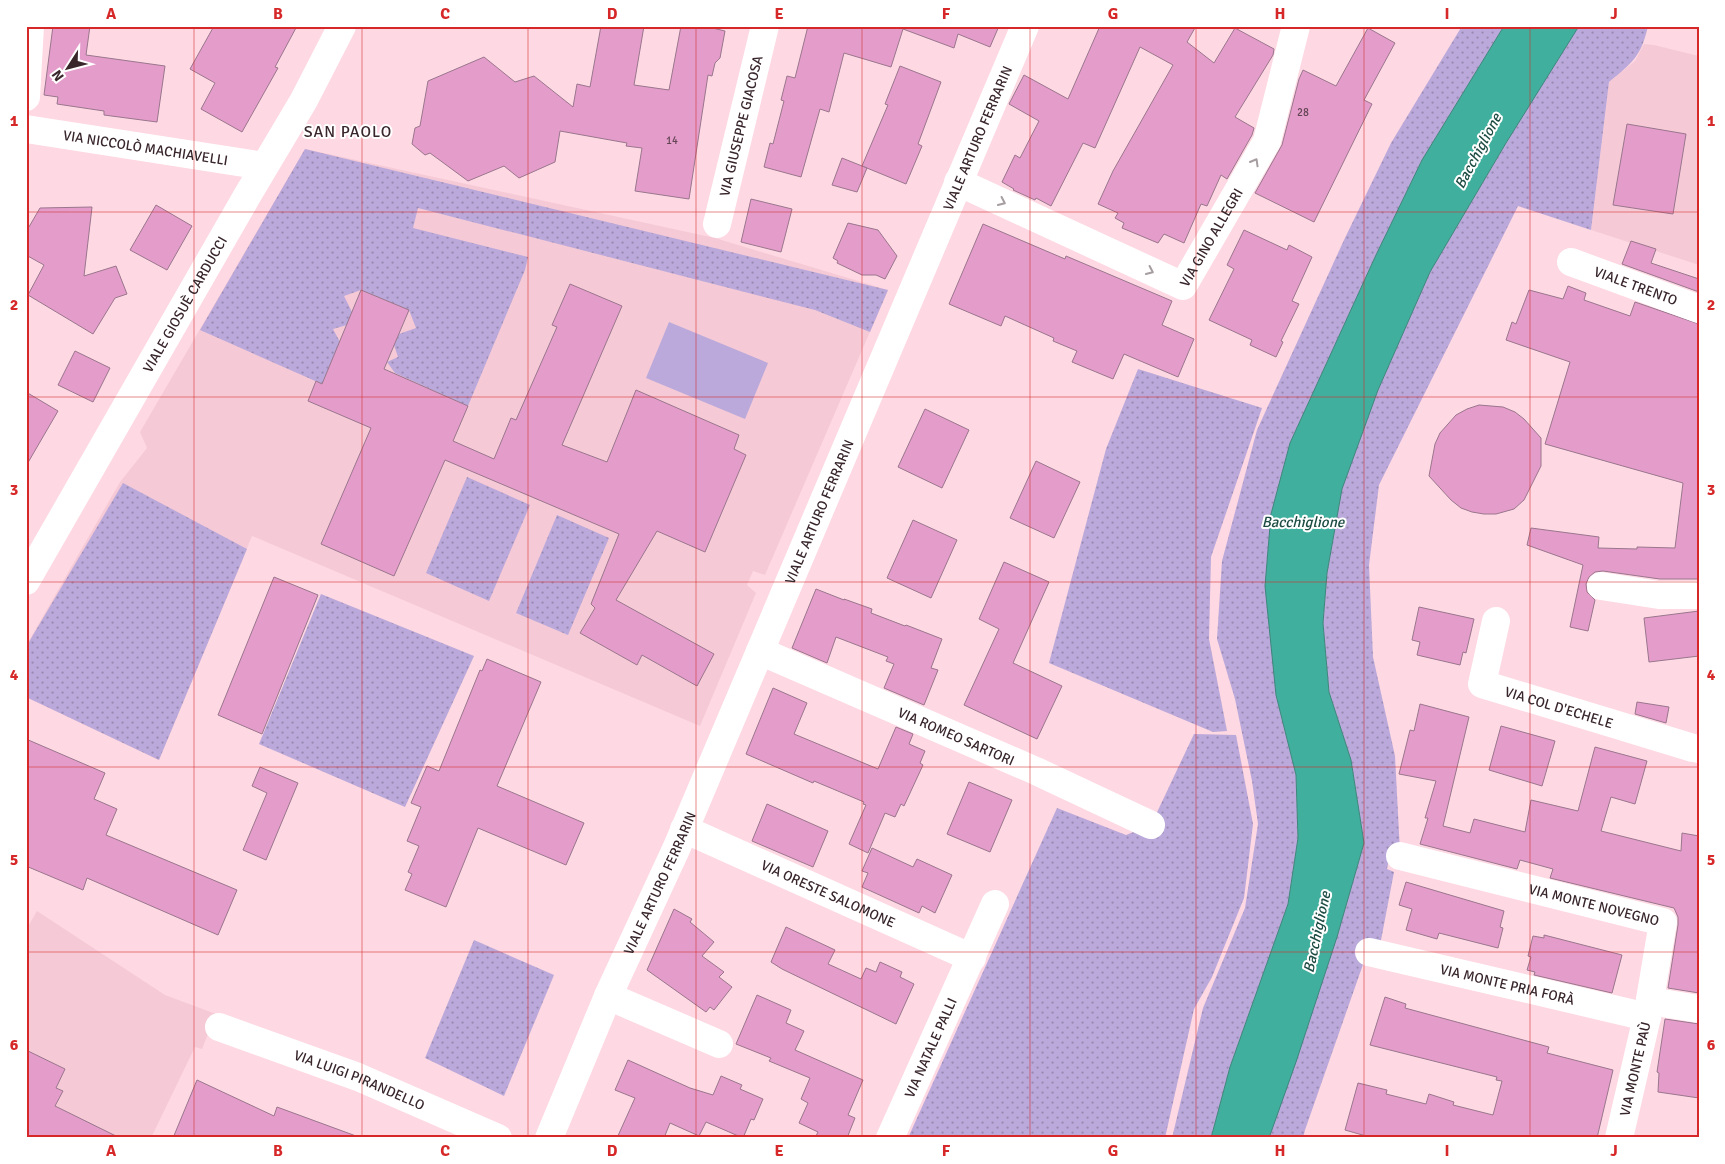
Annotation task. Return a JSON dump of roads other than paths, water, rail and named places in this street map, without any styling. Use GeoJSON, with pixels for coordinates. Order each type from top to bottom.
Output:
{"type":"FeatureCollection","features":[{"type":"Feature","properties":{"kind":"street"},"geometry":{"type":"LineString","coordinates":[[26,97],[30,26]]}},
{"type":"Feature","properties":{"kind":"street","name":"VIALE GIOSUÈ CARDUCCI"},"geometry":{"type":"LineString","coordinates":[[26,581],[264,166],[304,100],[342,26]]}},
{"type":"Feature","properties":{"kind":"street","name":"VIA GIUSEPPE GIACOSA"},"geometry":{"type":"LineString","coordinates":[[717,224],[765,26]]}},
{"type":"Feature","properties":{"kind":"street","name":"VIALE ARTURO FERRARIN"},"geometry":{"type":"LineString","coordinates":[[549,1138],[608,996],[684,829],[1025,26]]}},
{"type":"Feature","properties":{"kind":"street","name":"VIA GINO ALLEGRI"},"geometry":{"type":"LineString","coordinates":[[958,182],[1183,286],[1267,141],[1294,34]]}},
{"type":"Feature","properties":{"kind":"street","name":"VIA NICCOLÒ MACHIAVELLI"},"geometry":{"type":"LineString","coordinates":[[26,129],[264,166]]}},
{"type":"Feature","properties":{"kind":"street","name":"VIALE TRENTO"},"geometry":{"type":"LineString","coordinates":[[1572,262],[1699,310]]}},
{"type":"Feature","properties":{"kind":"street"},"geometry":{"type":"LineString","coordinates":[[1601,586],[1659,596],[1699,595]]}},
{"type":"Feature","properties":{"kind":"street","name":"VIA COL D'ECHELE"},"geometry":{"type":"LineString","coordinates":[[1496,621],[1482,684],[1693,748],[1699,748]]}},
{"type":"Feature","properties":{"kind":"street","name":"VIA ROMEO SARTORI"},"geometry":{"type":"LineString","coordinates":[[760,651],[1036,771],[1152,825]]}},
{"type":"Feature","properties":{"kind":"street","name":"VIA ORESTE SALOMONE"},"geometry":{"type":"LineString","coordinates":[[684,829],[972,958]]}},
{"type":"Feature","properties":{"kind":"street","name":"VIA MONTE NOVEGNO"},"geometry":{"type":"LineString","coordinates":[[1400,856],[1663,922],[1649,1009]]}},
{"type":"Feature","properties":{"kind":"street","name":"VIA NATALE PALLI"},"geometry":{"type":"LineString","coordinates":[[890,1138],[995,904]]}},
{"type":"Feature","properties":{"kind":"street","name":"VIA MONTE PRIA FORÀ"},"geometry":{"type":"LineString","coordinates":[[1369,952],[1649,1009]]}},
{"type":"Feature","properties":{"kind":"street"},"geometry":{"type":"LineString","coordinates":[[608,996],[719,1044]]}},
{"type":"Feature","properties":{"kind":"street"},"geometry":{"type":"LineString","coordinates":[[1649,1009],[1699,1008]]}},
{"type":"Feature","properties":{"kind":"street","name":"VIA MONTE PAÙ"},"geometry":{"type":"LineString","coordinates":[[1619,1138],[1649,1009]]}},
{"type":"Feature","properties":{"kind":"street","name":"VIA LUIGI PIRANDELLO"},"geometry":{"type":"LineString","coordinates":[[219,1027],[358,1077],[498,1138]]}},
{"type":"Feature","properties":{"kind":"water","name":"Bacchiglione"},"geometry":{"type":"Polygon","coordinates":[[[1504,26],[1579,26],[1506,143],[1430,272],[1378,390],[1342,489],[1327,573],[1323,623],[1329,692],[1351,760],[1364,843],[1337,937],[1269,1138],[1211,1138],[1230,1067],[1288,904],[1298,838],[1296,775],[1276,695],[1265,586],[1271,514],[1290,443],[1376,255],[1422,160],[1504,26]]]}},
{"type":"Feature","properties":{"kind":"district","name":"SAN PAOLO"},"geometry":{"type":"Point","coordinates":[348,131]}}]}
